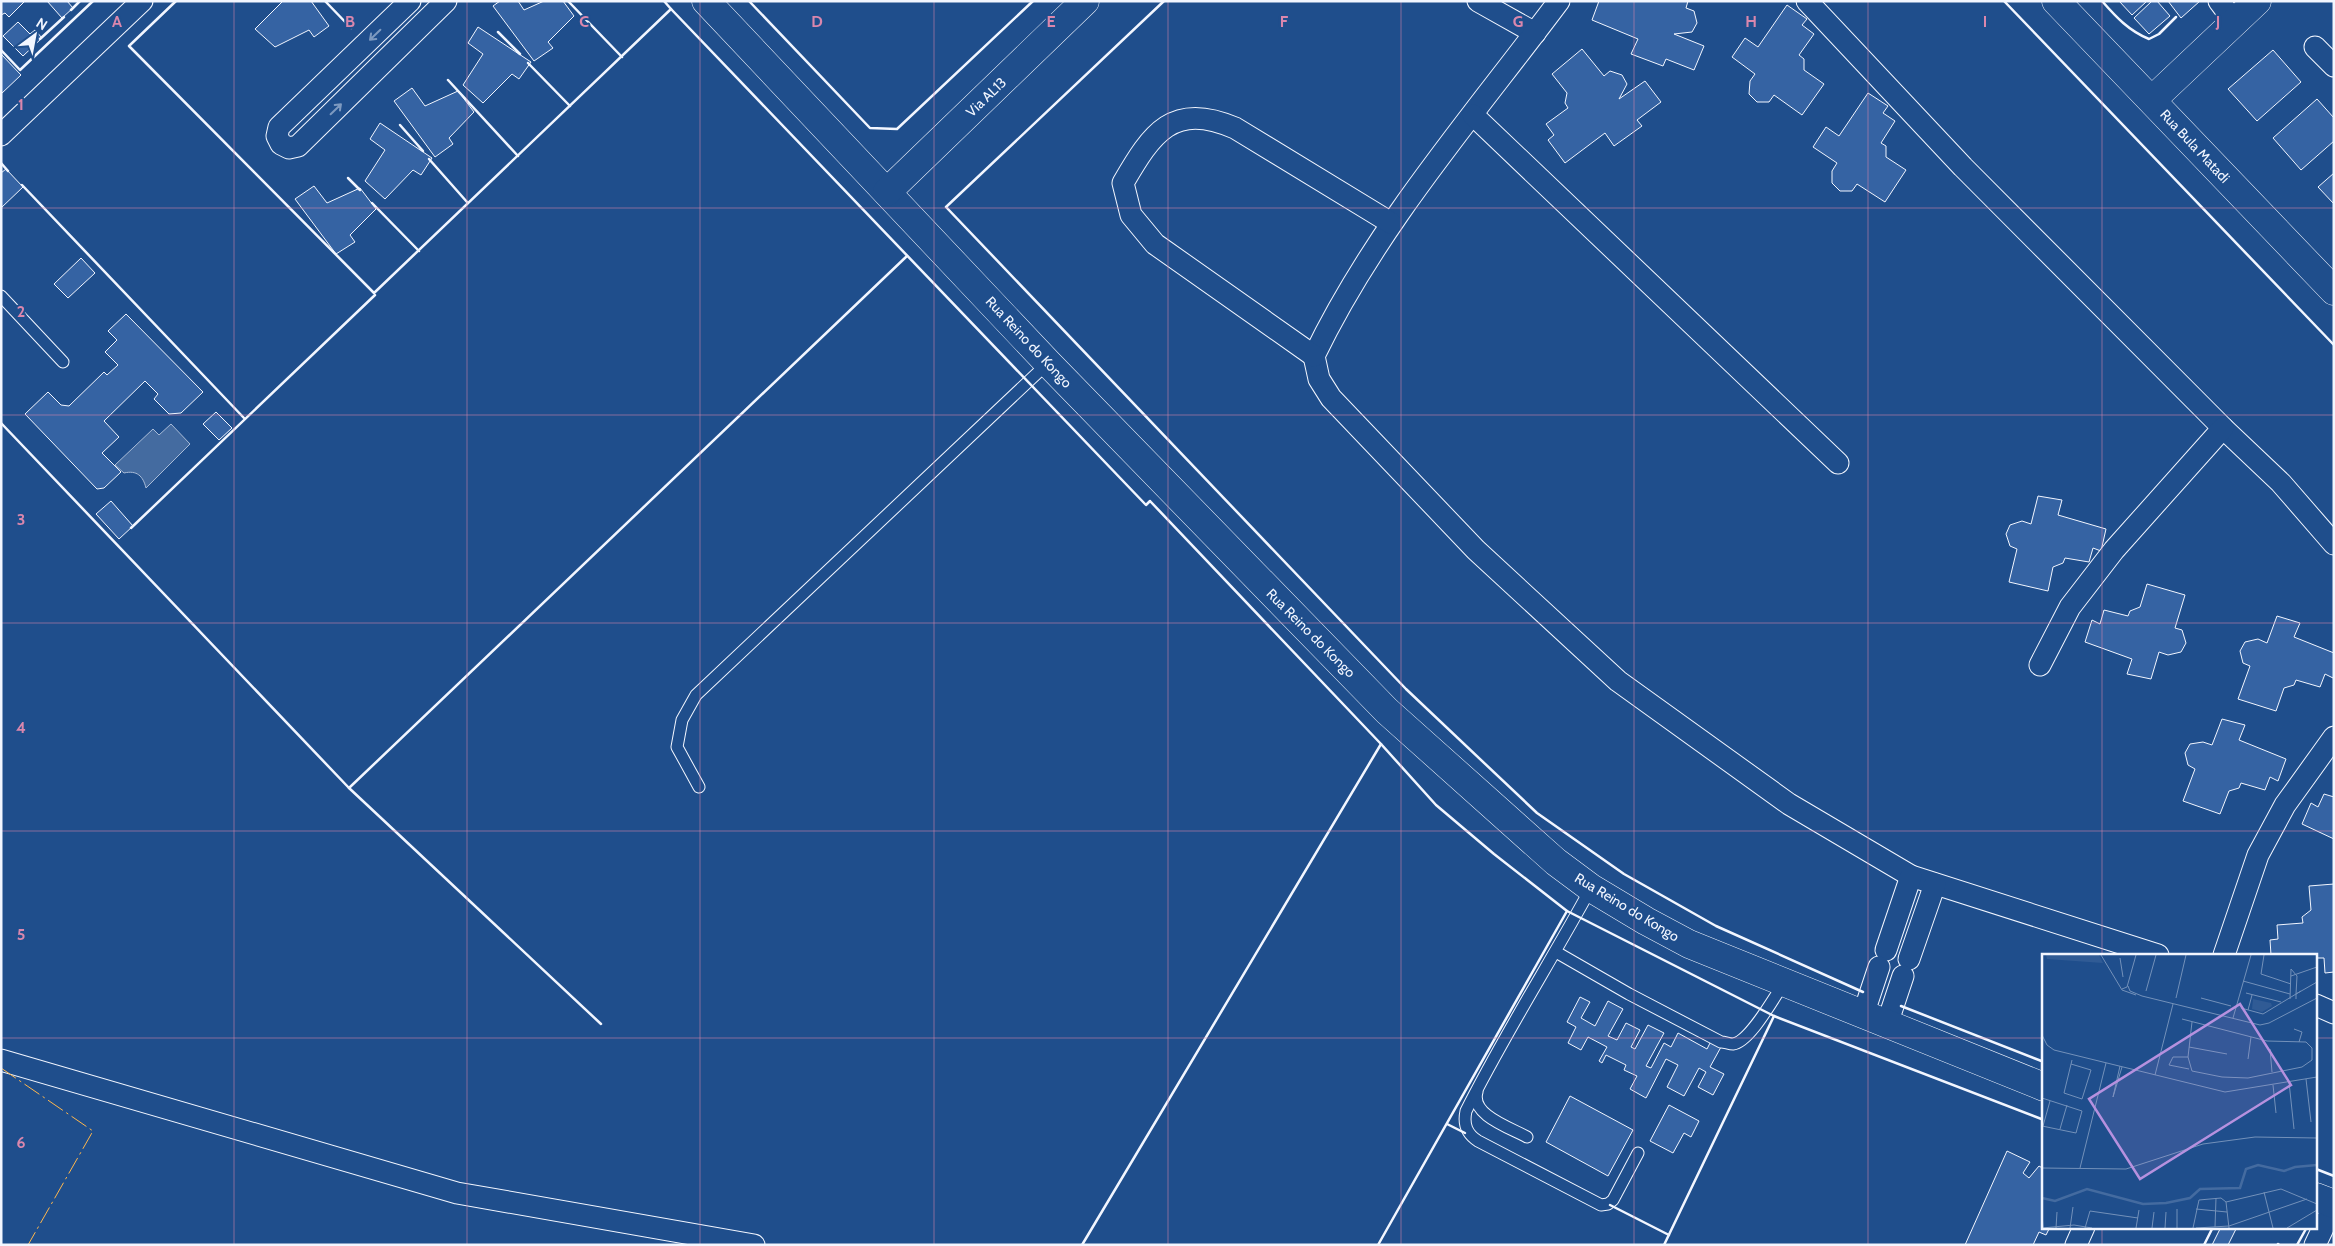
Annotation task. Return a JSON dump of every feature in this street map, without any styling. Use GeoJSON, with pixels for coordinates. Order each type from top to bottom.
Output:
{"type":"FeatureCollection","features":[{"type":"Feature","properties":{"kind":"street"},"geometry":{"type":"LineString","coordinates":[[1,135],[142,1]]}},
{"type":"Feature","properties":{"kind":"street"},"geometry":{"type":"LineString","coordinates":[[410,1],[282,124],[277,136],[281,144],[289,148],[298,146],[446,1]]}},
{"type":"Feature","properties":{"kind":"street","name":"Rua Reino do Kongo"},"geometry":{"type":"LineString","coordinates":[[706,1],[1048,363],[1387,711],[1528,837],[1591,888],[1689,944],[2042,1086]]}},
{"type":"Feature","properties":{"kind":"street","name":"Via AL13"},"geometry":{"type":"LineString","coordinates":[[887,192],[1085,1]]}},
{"type":"Feature","properties":{"kind":"street"},"geometry":{"type":"LineString","coordinates":[[1478,1],[1535,33]]}},
{"type":"Feature","properties":{"kind":"street"},"geometry":{"type":"LineString","coordinates":[[1559,1],[1391,223],[1335,313],[1314,356],[1319,379],[1331,398],[1368,439],[1476,550],[1618,681],[1789,804],[1911,876],[2155,954]]}},
{"type":"Feature","properties":{"kind":"street"},"geometry":{"type":"LineString","coordinates":[[1807,1],[1963,167],[2223,428],[2281,483],[2334,544]]}},
{"type":"Feature","properties":{"kind":"street","name":"Rua Bula Matadi"},"geometry":{"type":"LineString","coordinates":[[2056,1],[2334,292]]}},
{"type":"Feature","properties":{"kind":"street"},"geometry":{"type":"LineString","coordinates":[[2152,100],[2227,11],[2257,1]]}},
{"type":"Feature","properties":{"kind":"street"},"geometry":{"type":"LineString","coordinates":[[2315,46],[2334,66]]}},
{"type":"Feature","properties":{"kind":"street"},"geometry":{"type":"LineString","coordinates":[[1473,115],[1838,463]]}},
{"type":"Feature","properties":{"kind":"street"},"geometry":{"type":"LineString","coordinates":[[1314,356],[1155,244],[1131,215],[1123,183],[1140,153],[1162,127],[1189,117],[1215,120],[1235,128],[1391,223]]}},
{"type":"Feature","properties":{"kind":"street"},"geometry":{"type":"LineString","coordinates":[[2040,665],[2070,607],[2103,564],[2223,428]]}},
{"type":"Feature","properties":{"kind":"street"},"geometry":{"type":"LineString","coordinates":[[2224,954],[2258,856],[2285,805],[2334,737]]}},
{"type":"Feature","properties":{"kind":"street"},"geometry":{"type":"LineString","coordinates":[[1875,1019],[1883,958],[1911,876]]}},
{"type":"Feature","properties":{"kind":"street"},"geometry":{"type":"LineString","coordinates":[[1875,1019],[1906,968],[1935,884]]}},
{"type":"Feature","properties":{"kind":"street"},"geometry":{"type":"LineString","coordinates":[[2318,1006],[2334,1013]]}},
{"type":"Feature","properties":{"kind":"street"},"geometry":{"type":"LineString","coordinates":[[1,1060],[457,1193],[754,1245]]}},
{"type":"Feature","properties":{"kind":"street"},"geometry":{"type":"LineString","coordinates":[[2315,1245],[2334,1205],[2318,1198]]}},
{"type":"Feature","properties":{"kind":"street"},"geometry":{"type":"LineString","coordinates":[[2076,1245],[2084,1228]]}},
{"type":"Feature","properties":{"kind":"lane"},"geometry":{"type":"LineString","coordinates":[[1,296],[63,362]]}},
{"type":"Feature","properties":{"kind":"lane"},"geometry":{"type":"LineString","coordinates":[[699,787],[677,747],[682,720],[696,695],[1048,363]]}},
{"type":"Feature","properties":{"kind":"lane"},"geometry":{"type":"LineString","coordinates":[[1591,888],[1466,1111],[1464,1122],[1467,1130],[1474,1138],[1601,1205],[1608,1204],[1613,1200],[1638,1152]]}},
{"type":"Feature","properties":{"kind":"lane"},"geometry":{"type":"LineString","coordinates":[[1556,952],[1629,994],[1721,1042],[1732,1044],[1738,1042],[1750,1032],[1784,983]]}},
{"type":"Feature","properties":{"kind":"lane"},"geometry":{"type":"LineString","coordinates":[[1478,1089],[1475,1100],[1480,1110],[1527,1137]]}},
{"type":"Feature","properties":{"kind":"lane"},"geometry":{"type":"LineString","coordinates":[[1464,1122],[1472,1112],[1485,1114]]}},
{"type":"Feature","properties":{"kind":"water"},"geometry":{"type":"Polygon","coordinates":[[[171,424],[190,444],[146,488],[139,475],[132,472],[124,473],[115,465],[153,429],[159,435],[171,424]]]}},
{"type":"Feature","properties":{"kind":"building"},"geometry":{"type":"Polygon","coordinates":[[[1,1],[25,1],[9,17],[5,13],[1,15],[1,1]]]}},
{"type":"Feature","properties":{"kind":"building"},"geometry":{"type":"Polygon","coordinates":[[[47,1],[67,1],[73,8],[62,18],[47,1]]]}},
{"type":"Feature","properties":{"kind":"building"},"geometry":{"type":"Polygon","coordinates":[[[283,1],[311,1],[329,26],[314,37],[309,30],[275,47],[255,29],[283,1]]]}},
{"type":"Feature","properties":{"kind":"building"},"geometry":{"type":"Polygon","coordinates":[[[500,1],[518,1],[524,10],[544,1],[563,1],[574,16],[548,42],[553,48],[534,61],[493,6],[500,1]]]}},
{"type":"Feature","properties":{"kind":"building"},"geometry":{"type":"Polygon","coordinates":[[[1599,1],[1688,1],[1686,8],[1694,11],[1697,23],[1692,32],[1674,34],[1704,46],[1694,70],[1666,59],[1663,66],[1631,54],[1638,39],[1592,20],[1599,1]]]}},
{"type":"Feature","properties":{"kind":"building"},"geometry":{"type":"Polygon","coordinates":[[[2119,1],[2147,1],[2132,15],[2119,1]]]}},
{"type":"Feature","properties":{"kind":"building"},"geometry":{"type":"Polygon","coordinates":[[[2152,1],[2157,1],[2170,16],[2149,34],[2134,18],[2152,1]]]}},
{"type":"Feature","properties":{"kind":"building"},"geometry":{"type":"Polygon","coordinates":[[[2168,1],[2200,1],[2181,18],[2168,1]]]}},
{"type":"Feature","properties":{"kind":"building"},"geometry":{"type":"Polygon","coordinates":[[[1787,5],[1807,19],[1802,25],[1814,34],[1799,55],[1804,59],[1804,70],[1824,84],[1802,115],[1774,95],[1769,102],[1757,102],[1749,94],[1750,81],[1755,74],[1732,57],[1745,38],[1758,47],[1787,5]]]}},
{"type":"Feature","properties":{"kind":"building"},"geometry":{"type":"Polygon","coordinates":[[[18,22],[30,34],[35,30],[42,38],[23,56],[3,36],[18,22]]]}},
{"type":"Feature","properties":{"kind":"building"},"geometry":{"type":"Polygon","coordinates":[[[478,27],[531,62],[519,79],[512,74],[483,103],[463,85],[483,54],[468,43],[478,27]]]}},
{"type":"Feature","properties":{"kind":"building"},"geometry":{"type":"Polygon","coordinates":[[[1582,49],[1604,76],[1610,71],[1622,75],[1627,84],[1619,99],[1645,81],[1661,102],[1637,120],[1642,126],[1614,146],[1605,133],[1565,163],[1548,140],[1554,135],[1546,124],[1568,108],[1565,103],[1567,93],[1552,74],[1582,49]]]}},
{"type":"Feature","properties":{"kind":"building"},"geometry":{"type":"Polygon","coordinates":[[[2273,50],[2301,82],[2257,121],[2228,89],[2273,50]]]}},
{"type":"Feature","properties":{"kind":"building"},"geometry":{"type":"Polygon","coordinates":[[[1,54],[21,75],[1,94],[1,54]]]}},
{"type":"Feature","properties":{"kind":"building"},"geometry":{"type":"Polygon","coordinates":[[[412,88],[425,106],[458,91],[474,112],[449,138],[453,144],[435,157],[394,101],[412,88]]]}},
{"type":"Feature","properties":{"kind":"building"},"geometry":{"type":"Polygon","coordinates":[[[1868,93],[1888,106],[1883,113],[1895,121],[1881,143],[1886,146],[1886,157],[1906,170],[1885,202],[1857,184],[1852,191],[1840,191],[1832,183],[1832,171],[1837,163],[1813,147],[1826,127],[1839,136],[1868,93]]]}},
{"type":"Feature","properties":{"kind":"building"},"geometry":{"type":"Polygon","coordinates":[[[2317,99],[2334,118],[2334,141],[2301,170],[2273,138],[2317,99]]]}},
{"type":"Feature","properties":{"kind":"building"},"geometry":{"type":"Polygon","coordinates":[[[380,123],[432,158],[421,175],[413,170],[385,199],[365,181],[385,150],[370,139],[380,123]]]}},
{"type":"Feature","properties":{"kind":"building"},"geometry":{"type":"Polygon","coordinates":[[[6,169],[23,187],[1,208],[1,173],[6,169]]]}},
{"type":"Feature","properties":{"kind":"building"},"geometry":{"type":"Polygon","coordinates":[[[2334,173],[2334,204],[2318,187],[2334,173]]]}},
{"type":"Feature","properties":{"kind":"building"},"geometry":{"type":"Polygon","coordinates":[[[314,186],[327,203],[360,188],[376,209],[350,235],[355,242],[336,254],[295,199],[314,186]]]}},
{"type":"Feature","properties":{"kind":"building"},"geometry":{"type":"Polygon","coordinates":[[[81,258],[95,273],[68,298],[54,284],[81,258]]]}},
{"type":"Feature","properties":{"kind":"building"},"geometry":{"type":"Polygon","coordinates":[[[126,314],[203,392],[181,413],[169,414],[154,399],[158,394],[145,381],[104,421],[119,437],[102,453],[121,472],[104,488],[97,489],[25,414],[48,392],[61,405],[69,406],[104,372],[107,375],[118,365],[105,352],[117,340],[108,331],[126,314]]]}},
{"type":"Feature","properties":{"kind":"building"},"geometry":{"type":"Polygon","coordinates":[[[216,412],[232,428],[219,440],[203,424],[216,412]]]}},
{"type":"Feature","properties":{"kind":"building"},"geometry":{"type":"Polygon","coordinates":[[[2038,496],[2062,500],[2058,515],[2106,529],[2101,551],[2093,548],[2089,562],[2065,558],[2063,563],[2053,567],[2048,591],[2009,582],[2017,549],[2010,546],[2006,534],[2010,525],[2022,521],[2031,524],[2038,496]]]}},
{"type":"Feature","properties":{"kind":"building"},"geometry":{"type":"Polygon","coordinates":[[[111,501],[133,526],[119,539],[96,514],[111,501]]]}},
{"type":"Feature","properties":{"kind":"building"},"geometry":{"type":"Polygon","coordinates":[[[2147,584],[2185,595],[2175,628],[2182,630],[2186,643],[2181,652],[2168,655],[2159,652],[2151,679],[2127,674],[2132,659],[2085,642],[2092,620],[2100,624],[2104,610],[2128,616],[2130,611],[2140,607],[2147,584]]]}},
{"type":"Feature","properties":{"kind":"building"},"geometry":{"type":"Polygon","coordinates":[[[2277,616],[2300,623],[2294,637],[2334,653],[2334,676],[2333,678],[2325,674],[2320,687],[2296,680],[2294,685],[2284,688],[2276,711],[2238,699],[2250,666],[2243,663],[2240,651],[2245,642],[2258,639],[2267,643],[2277,616]]]}},
{"type":"Feature","properties":{"kind":"building"},"geometry":{"type":"Polygon","coordinates":[[[2222,719],[2245,725],[2239,740],[2286,759],[2278,781],[2270,777],[2265,790],[2241,783],[2239,788],[2229,791],[2220,814],[2183,801],[2195,769],[2188,765],[2185,753],[2190,744],[2203,742],[2212,745],[2222,719]]]}},
{"type":"Feature","properties":{"kind":"building"},"geometry":{"type":"Polygon","coordinates":[[[2324,794],[2334,797],[2334,839],[2302,824],[2311,803],[2318,807],[2324,794]]]}},
{"type":"Feature","properties":{"kind":"building"},"geometry":{"type":"Polygon","coordinates":[[[2334,884],[2334,972],[2325,973],[2324,958],[2318,958],[2318,954],[2271,954],[2270,940],[2278,939],[2277,925],[2303,923],[2302,917],[2311,910],[2309,886],[2334,884]]]}},
{"type":"Feature","properties":{"kind":"building"},"geometry":{"type":"Polygon","coordinates":[[[1580,997],[1590,1002],[1581,1018],[1595,1026],[1608,1001],[1623,1009],[1608,1036],[1617,1040],[1626,1023],[1640,1030],[1631,1047],[1635,1049],[1648,1025],[1664,1033],[1646,1066],[1651,1068],[1664,1043],[1671,1047],[1678,1033],[1707,1049],[1711,1041],[1721,1047],[1710,1067],[1724,1074],[1713,1095],[1698,1087],[1706,1072],[1699,1068],[1684,1096],[1667,1087],[1678,1065],[1666,1059],[1646,1098],[1630,1089],[1637,1076],[1624,1070],[1626,1065],[1606,1055],[1602,1063],[1599,1061],[1607,1047],[1588,1037],[1581,1050],[1568,1043],[1576,1027],[1567,1022],[1580,997]]]}},
{"type":"Feature","properties":{"kind":"building"},"geometry":{"type":"Polygon","coordinates":[[[1570,1096],[1633,1130],[1608,1176],[1546,1142],[1570,1096]]]}},
{"type":"Feature","properties":{"kind":"building"},"geometry":{"type":"Polygon","coordinates":[[[1669,1105],[1699,1121],[1691,1137],[1684,1133],[1673,1153],[1650,1141],[1669,1105]]]}},
{"type":"Feature","properties":{"kind":"building"},"geometry":{"type":"Polygon","coordinates":[[[2007,1151],[2030,1162],[2023,1173],[2029,1178],[2039,1166],[2042,1168],[2042,1228],[2050,1228],[2046,1235],[2039,1232],[2033,1245],[1965,1245],[2007,1151]]]}},
{"type":"Feature","properties":{"kind":"building"},"geometry":{"type":"Polygon","coordinates":[[[2220,1228],[2236,1228],[2228,1245],[2212,1245],[2220,1228]]]}},
{"type":"Feature","properties":{"kind":"wall"},"geometry":{"type":"LineString","coordinates":[[71,10],[80,1]]}},
{"type":"Feature","properties":{"kind":"wall"},"geometry":{"type":"LineString","coordinates":[[1,50],[20,70],[93,1]]}},
{"type":"Feature","properties":{"kind":"wall"},"geometry":{"type":"LineString","coordinates":[[176,1],[129,46],[374,293],[671,9],[664,1]]}},
{"type":"Feature","properties":{"kind":"wall"},"geometry":{"type":"LineString","coordinates":[[325,1],[351,28]]}},
{"type":"Feature","properties":{"kind":"wall"},"geometry":{"type":"LineString","coordinates":[[568,1],[622,57]]}},
{"type":"Feature","properties":{"kind":"wall"},"geometry":{"type":"LineString","coordinates":[[749,1],[870,128],[897,129],[1033,1]]}},
{"type":"Feature","properties":{"kind":"wall"},"geometry":{"type":"LineString","coordinates":[[1164,1],[946,207],[1406,689],[1537,813],[1624,874],[1716,926],[1863,992]]}},
{"type":"Feature","properties":{"kind":"wall"},"geometry":{"type":"LineString","coordinates":[[2004,1],[2334,345]]}},
{"type":"Feature","properties":{"kind":"wall"},"geometry":{"type":"LineString","coordinates":[[2102,1],[2129,28],[2149,39],[2159,34],[2176,17]]}},
{"type":"Feature","properties":{"kind":"wall"},"geometry":{"type":"LineString","coordinates":[[671,9],[1146,505],[1150,501],[1381,744],[1436,805],[1494,854],[1567,911],[1774,1016],[2042,1119]]}},
{"type":"Feature","properties":{"kind":"wall"},"geometry":{"type":"LineString","coordinates":[[40,39],[64,17]]}},
{"type":"Feature","properties":{"kind":"wall"},"geometry":{"type":"LineString","coordinates":[[498,32],[520,54]]}},
{"type":"Feature","properties":{"kind":"wall"},"geometry":{"type":"LineString","coordinates":[[528,63],[570,106]]}},
{"type":"Feature","properties":{"kind":"wall"},"geometry":{"type":"LineString","coordinates":[[448,80],[518,156]]}},
{"type":"Feature","properties":{"kind":"wall"},"geometry":{"type":"LineString","coordinates":[[400,125],[423,151]]}},
{"type":"Feature","properties":{"kind":"wall"},"geometry":{"type":"LineString","coordinates":[[429,159],[467,202]]}},
{"type":"Feature","properties":{"kind":"wall"},"geometry":{"type":"LineString","coordinates":[[1,163],[8,171]]}},
{"type":"Feature","properties":{"kind":"wall"},"geometry":{"type":"LineString","coordinates":[[348,178],[360,190]]}},
{"type":"Feature","properties":{"kind":"wall"},"geometry":{"type":"LineString","coordinates":[[22,185],[244,418]]}},
{"type":"Feature","properties":{"kind":"wall"},"geometry":{"type":"LineString","coordinates":[[372,203],[419,251]]}},
{"type":"Feature","properties":{"kind":"wall"},"geometry":{"type":"LineString","coordinates":[[349,788],[907,256]]}},
{"type":"Feature","properties":{"kind":"wall"},"geometry":{"type":"LineString","coordinates":[[131,528],[375,295]]}},
{"type":"Feature","properties":{"kind":"wall"},"geometry":{"type":"LineString","coordinates":[[1,423],[349,788],[601,1024]]}},
{"type":"Feature","properties":{"kind":"wall"},"geometry":{"type":"LineString","coordinates":[[1082,1245],[1381,744]]}},
{"type":"Feature","properties":{"kind":"wall"},"geometry":{"type":"LineString","coordinates":[[1378,1245],[1567,911]]}},
{"type":"Feature","properties":{"kind":"wall"},"geometry":{"type":"LineString","coordinates":[[1901,1006],[2042,1061]]}},
{"type":"Feature","properties":{"kind":"wall"},"geometry":{"type":"LineString","coordinates":[[1664,1245],[1774,1016]]}},
{"type":"Feature","properties":{"kind":"wall"},"geometry":{"type":"LineString","coordinates":[[1447,1124],[1465,1133]]}},
{"type":"Feature","properties":{"kind":"wall"},"geometry":{"type":"LineString","coordinates":[[2318,1170],[2334,1176]]}},
{"type":"Feature","properties":{"kind":"wall"},"geometry":{"type":"LineString","coordinates":[[1610,1205],[1669,1235]]}},
{"type":"Feature","properties":{"kind":"wall"},"geometry":{"type":"LineString","coordinates":[[2204,1245],[2212,1228]]}},
{"type":"Feature","properties":{"kind":"wall"},"geometry":{"type":"LineString","coordinates":[[2297,1245],[2306,1228]]}},
{"type":"Feature","properties":{"kind":"power"},"geometry":{"type":"LineString","coordinates":[[1,1068],[93,1131],[28,1245]]}}]}
